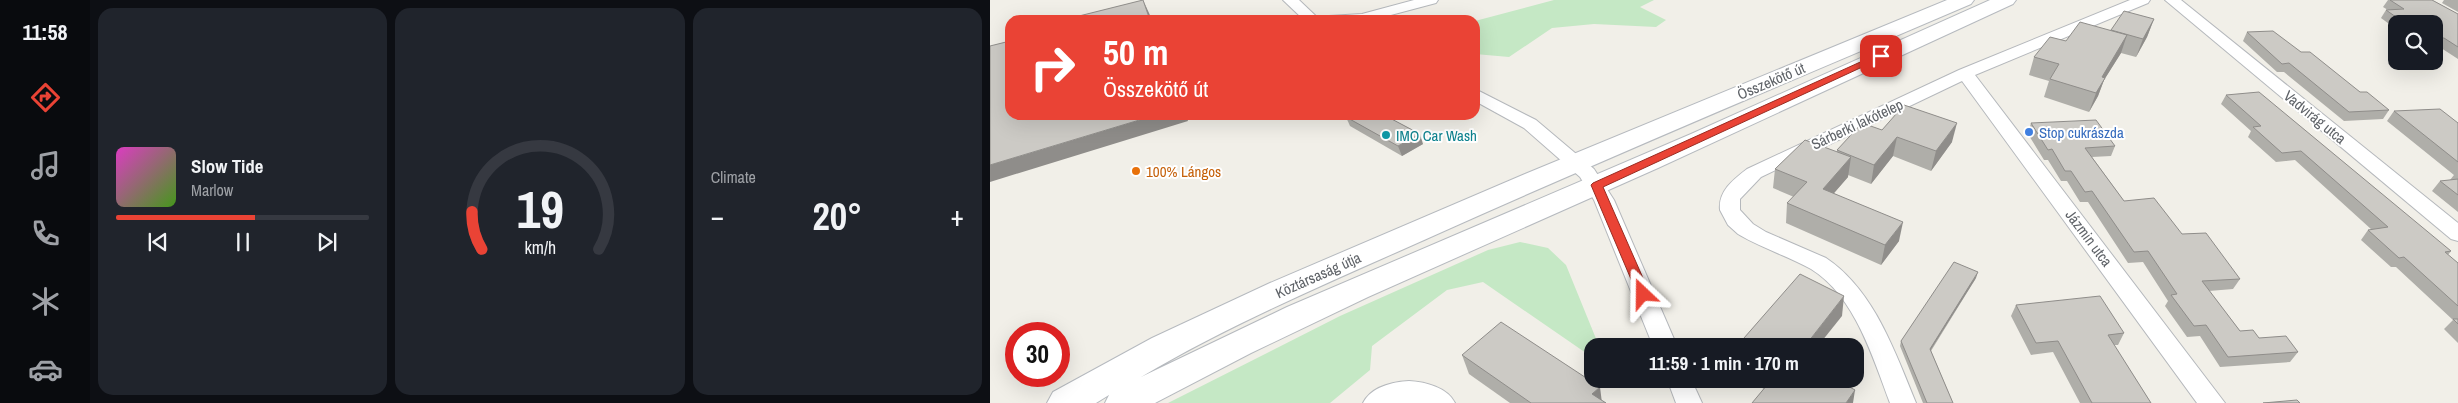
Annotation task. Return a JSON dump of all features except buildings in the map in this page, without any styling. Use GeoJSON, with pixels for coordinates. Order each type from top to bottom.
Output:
{"type":"FeatureCollection","features":[{"type":"Feature","properties":{"kind":"street"},"geometry":{"type":"LineString","coordinates":[[1290,0],[1307,15]]}},
{"type":"Feature","properties":{"kind":"street"},"geometry":{"type":"LineString","coordinates":[[1371,15],[1431,0]]}},
{"type":"Feature","properties":{"kind":"street","name":"Összekötő út"},"geometry":{"type":"LineString","coordinates":[[1587,174],[1964,0]]}},
{"type":"Feature","properties":{"kind":"street","name":"Összekötő út"},"geometry":{"type":"LineString","coordinates":[[1587,174],[2006,0]]}},
{"type":"Feature","properties":{"kind":"street","name":"Sárberki lakótelep"},"geometry":{"type":"LineString","coordinates":[[1903,403],[1876,338],[1851,295],[1828,270],[1800,254],[1751,232],[1736,220],[1730,209],[1732,196],[1739,185],[1754,174],[1965,73],[2143,0]]}},
{"type":"Feature","properties":{"kind":"street","name":"Vadvirág utca"},"geometry":{"type":"LineString","coordinates":[[2172,0],[2458,234]]}},
{"type":"Feature","properties":{"kind":"street","name":"Jázmin utca"},"geometry":{"type":"LineString","coordinates":[[1965,73],[2212,403]]}},
{"type":"Feature","properties":{"kind":"street"},"geometry":{"type":"LineString","coordinates":[[1480,97],[1530,124],[1587,174],[1661,338]]}},
{"type":"Feature","properties":{"kind":"street","name":"Köztársaság útja"},"geometry":{"type":"LineString","coordinates":[[1065,403],[1164,347],[1281,291],[1587,174]]}},
{"type":"Feature","properties":{"kind":"street","name":"Köztársaság útja"},"geometry":{"type":"LineString","coordinates":[[1123,403],[1254,334],[1388,273],[1587,174]]}},
{"type":"Feature","properties":{"kind":"street"},"geometry":{"type":"LineString","coordinates":[[1683,388],[1689,403]]}},
{"type":"Feature","properties":{"kind":"street"},"geometry":{"type":"LineString","coordinates":[[1376,403],[1389,394],[1408,390],[1425,394],[1442,403]]}},
{"type":"Feature","properties":{"kind":"green space"},"geometry":{"type":"Polygon","coordinates":[[[1554,0],[1654,0],[1640,7],[1666,20],[1656,27],[1594,24],[1552,28],[1509,57],[1480,54],[1480,20],[1554,0]]]}},
{"type":"Feature","properties":{"kind":"green space"},"geometry":{"type":"Polygon","coordinates":[[[1520,242],[1548,248],[1566,265],[1596,338],[1584,338],[1584,352],[1483,282],[1447,290],[1372,346],[1370,370],[1330,403],[1168,403],[1340,316],[1488,250],[1520,242]]]}},
{"type":"Feature","properties":{"kind":"place","name":"Stop cukrászda"},"geometry":{"type":"Point","coordinates":[2029,132]}},
{"type":"Feature","properties":{"kind":"place","name":"IMO Car Wash"},"geometry":{"type":"Point","coordinates":[1386,135]}},
{"type":"Feature","properties":{"kind":"place","name":"100% Lángos"},"geometry":{"type":"Point","coordinates":[1136,171]}},
{"type":"Feature","properties":{"kind":"route"},"geometry":{"type":"LineString","coordinates":[[1643,294],[1597,185],[1881,56]]}}]}
